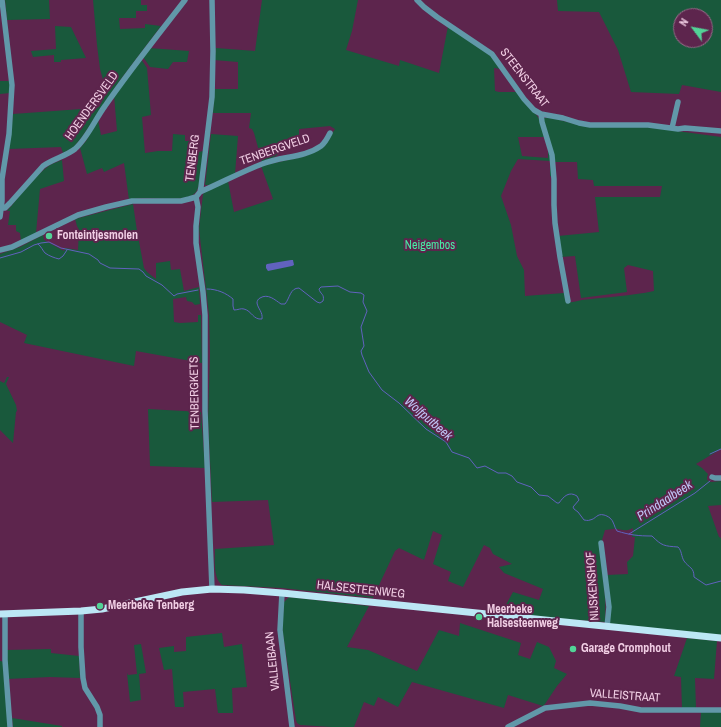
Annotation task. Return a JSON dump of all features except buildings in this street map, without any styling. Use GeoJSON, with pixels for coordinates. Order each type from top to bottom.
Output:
{"type":"FeatureCollection","features":[{"type":"Feature","properties":{"kind":"main road","name":"HALSESTEENWEG"},"geometry":{"type":"LineString","coordinates":[[2,614],[81,612],[119,606],[182,592],[244,590],[721,638]]}},
{"type":"Feature","properties":{"kind":"street"},"geometry":{"type":"LineString","coordinates":[[0,217],[2,179],[10,134],[12,85],[2,0]]}},
{"type":"Feature","properties":{"kind":"street","name":"HOENDERSVELD"},"geometry":{"type":"LineString","coordinates":[[1,208],[5,208],[10,203],[43,166],[75,149],[79,145],[105,106],[185,0]]}},
{"type":"Feature","properties":{"kind":"street","name":"TENBERG"},"geometry":{"type":"LineString","coordinates":[[0,250],[12,247],[78,215],[106,207],[132,201],[181,201],[196,197],[200,192],[202,180],[212,97],[212,0]]}},
{"type":"Feature","properties":{"kind":"street","name":"STEENSTRAAT"},"geometry":{"type":"LineString","coordinates":[[417,0],[424,7],[492,54],[524,99],[534,110],[541,114],[540,118],[552,155],[555,223],[568,301]]}},
{"type":"Feature","properties":{"kind":"street"},"geometry":{"type":"LineString","coordinates":[[672,128],[678,102]]}},
{"type":"Feature","properties":{"kind":"street"},"geometry":{"type":"LineString","coordinates":[[541,114],[590,125],[648,125],[721,131]]}},
{"type":"Feature","properties":{"kind":"street","name":"TENBERGVELD"},"geometry":{"type":"LineString","coordinates":[[200,192],[271,161],[305,154],[321,146],[330,133]]}},
{"type":"Feature","properties":{"kind":"street","name":"TENBERGKETS"},"geometry":{"type":"LineString","coordinates":[[196,197],[198,207],[196,243],[205,315],[205,411],[212,590]]}},
{"type":"Feature","properties":{"kind":"street"},"geometry":{"type":"LineString","coordinates":[[712,477],[721,478]]}},
{"type":"Feature","properties":{"kind":"street","name":"NIJSKENSHOF"},"geometry":{"type":"LineString","coordinates":[[601,543],[608,607],[607,627]]}},
{"type":"Feature","properties":{"kind":"street","name":"VALLEIBAAN"},"geometry":{"type":"LineString","coordinates":[[282,593],[280,630],[292,727]]}},
{"type":"Feature","properties":{"kind":"street"},"geometry":{"type":"LineString","coordinates":[[81,612],[82,678],[85,688],[97,707],[100,716],[100,727]]}},
{"type":"Feature","properties":{"kind":"street"},"geometry":{"type":"LineString","coordinates":[[2,614],[10,727]]}},
{"type":"Feature","properties":{"kind":"street","name":"VALLEISTRAAT"},"geometry":{"type":"LineString","coordinates":[[508,727],[545,708],[590,703],[641,710],[721,710]]}},
{"type":"Feature","properties":{"kind":"green space"},"geometry":{"type":"Polygon","coordinates":[[[5,0],[49,0],[50,19],[7,20],[5,0]]]}},
{"type":"Feature","properties":{"kind":"green space"},"geometry":{"type":"Polygon","coordinates":[[[93,0],[141,0],[141,5],[147,5],[147,11],[136,11],[136,18],[119,18],[120,29],[145,28],[145,24],[161,26],[118,83],[73,148],[63,153],[61,147],[9,149],[13,114],[99,107],[106,94],[106,90],[100,69],[93,0]]]}},
{"type":"Feature","properties":{"kind":"green space","name":"Neigembos"},"geometry":{"type":"Polygon","coordinates":[[[262,0],[358,0],[352,31],[346,50],[399,66],[400,60],[439,73],[448,26],[491,56],[501,69],[494,68],[495,91],[517,92],[538,117],[541,123],[545,137],[518,137],[522,156],[548,158],[548,152],[550,151],[553,177],[550,176],[550,161],[518,159],[511,171],[501,196],[511,225],[517,256],[524,270],[525,296],[564,293],[566,302],[570,302],[654,291],[653,271],[628,265],[624,268],[627,292],[581,298],[575,256],[561,257],[558,236],[599,232],[595,197],[660,197],[662,186],[594,186],[593,180],[578,179],[577,162],[554,162],[543,120],[544,118],[552,118],[579,125],[640,126],[721,137],[721,449],[696,464],[708,474],[707,480],[711,482],[721,481],[721,505],[708,506],[719,537],[721,538],[721,635],[609,624],[607,575],[628,574],[627,562],[633,556],[635,537],[632,537],[633,528],[627,530],[605,530],[599,544],[605,593],[605,622],[551,618],[502,612],[513,592],[539,600],[543,589],[504,573],[499,567],[512,564],[493,554],[490,548],[484,545],[463,587],[448,581],[451,572],[433,564],[442,535],[433,531],[424,560],[399,548],[395,551],[373,598],[282,588],[222,585],[219,582],[215,568],[215,549],[274,545],[268,500],[212,502],[208,419],[210,354],[209,315],[199,229],[203,194],[207,190],[228,181],[234,212],[273,199],[261,166],[306,156],[326,143],[335,129],[330,126],[299,129],[299,137],[282,140],[280,150],[277,155],[262,162],[254,133],[252,129],[249,128],[251,113],[213,113],[214,89],[238,89],[238,62],[214,60],[216,48],[255,51],[262,0]]]}},
{"type":"Feature","properties":{"kind":"green space"},"geometry":{"type":"Polygon","coordinates":[[[557,0],[721,0],[721,92],[682,85],[679,94],[631,92],[618,50],[599,12],[558,11],[557,0]]]}},
{"type":"Feature","properties":{"kind":"green space"},"geometry":{"type":"Polygon","coordinates":[[[55,26],[71,27],[86,58],[54,62],[54,55],[33,57],[31,51],[56,49],[55,26]]]}},
{"type":"Feature","properties":{"kind":"green space"},"geometry":{"type":"Polygon","coordinates":[[[149,48],[189,51],[187,62],[173,62],[168,69],[150,67],[143,57],[149,48]]]}},
{"type":"Feature","properties":{"kind":"green space"},"geometry":{"type":"Polygon","coordinates":[[[141,59],[147,68],[151,115],[142,117],[145,153],[172,151],[173,134],[185,135],[185,141],[195,141],[195,149],[199,150],[199,152],[203,151],[198,189],[192,195],[170,199],[140,198],[129,200],[124,163],[104,172],[102,168],[87,174],[80,148],[86,141],[98,120],[101,135],[117,131],[114,95],[141,59]]]}},
{"type":"Feature","properties":{"kind":"green space"},"geometry":{"type":"Polygon","coordinates":[[[0,81],[10,81],[10,93],[0,94],[0,81]]]}},
{"type":"Feature","properties":{"kind":"green space"},"geometry":{"type":"Polygon","coordinates":[[[211,134],[238,136],[235,174],[209,185],[205,185],[211,134]]]}},
{"type":"Feature","properties":{"kind":"green space"},"geometry":{"type":"Polygon","coordinates":[[[62,160],[64,181],[40,189],[36,233],[21,241],[20,233],[16,231],[16,225],[8,225],[10,211],[7,211],[38,175],[50,165],[62,160]]]}},
{"type":"Feature","properties":{"kind":"green space"},"geometry":{"type":"Polygon","coordinates":[[[133,204],[144,268],[147,272],[156,279],[156,263],[170,261],[171,270],[180,269],[184,291],[199,287],[200,304],[195,305],[192,302],[187,301],[186,297],[173,299],[174,322],[198,322],[198,315],[201,315],[202,363],[136,351],[134,366],[24,343],[27,335],[0,322],[0,254],[20,247],[43,235],[44,240],[64,251],[65,248],[78,250],[79,230],[75,219],[133,204]]]}},
{"type":"Feature","properties":{"kind":"green space"},"geometry":{"type":"Polygon","coordinates":[[[7,377],[9,377],[6,384],[16,405],[17,411],[13,443],[0,430],[0,381],[4,383],[7,377]]]}},
{"type":"Feature","properties":{"kind":"green space"},"geometry":{"type":"Polygon","coordinates":[[[148,409],[201,412],[205,468],[150,466],[148,409]]]}},
{"type":"Feature","properties":{"kind":"green space"},"geometry":{"type":"Polygon","coordinates":[[[289,597],[369,606],[347,647],[368,650],[417,671],[439,630],[459,636],[460,623],[521,643],[518,655],[530,659],[537,642],[549,647],[556,661],[554,668],[567,674],[543,706],[508,695],[504,708],[412,682],[398,707],[378,697],[374,706],[364,702],[354,727],[300,725],[296,720],[282,628],[284,602],[289,597]]]}},
{"type":"Feature","properties":{"kind":"green space"},"geometry":{"type":"Polygon","coordinates":[[[222,633],[224,647],[242,644],[247,687],[232,688],[233,713],[218,713],[215,689],[183,692],[184,707],[175,707],[172,669],[164,670],[159,648],[174,646],[174,652],[186,651],[186,637],[222,633]]]}},
{"type":"Feature","properties":{"kind":"green space"},"geometry":{"type":"Polygon","coordinates":[[[687,638],[717,641],[714,679],[695,678],[696,708],[682,709],[681,677],[674,676],[687,638]]]}},
{"type":"Feature","properties":{"kind":"green space"},"geometry":{"type":"Polygon","coordinates":[[[141,644],[146,673],[139,674],[141,700],[130,702],[127,673],[128,675],[137,674],[134,645],[141,644]]]}},
{"type":"Feature","properties":{"kind":"green space"},"geometry":{"type":"Polygon","coordinates":[[[51,649],[51,653],[79,656],[80,678],[50,677],[7,679],[6,650],[51,649]]]}},
{"type":"Feature","properties":{"kind":"green space"},"geometry":{"type":"Polygon","coordinates":[[[0,661],[5,662],[9,727],[0,727],[0,661]]]}},
{"type":"Feature","properties":{"kind":"green space"},"geometry":{"type":"Polygon","coordinates":[[[701,712],[721,712],[721,727],[700,727],[701,712]]]}},
{"type":"Feature","properties":{"kind":"green space"},"geometry":{"type":"Polygon","coordinates":[[[12,718],[62,726],[62,727],[13,727],[12,718]]]}},
{"type":"Feature","properties":{"kind":"shaded area"},"geometry":{"type":"Polygon","coordinates":[[[293,260],[294,265],[292,266],[268,271],[266,268],[267,264],[293,260]]]}},
{"type":"Feature","properties":{"kind":"waterway","name":"Wolfputbeek"},"geometry":{"type":"LineString","coordinates":[[0,258],[21,252],[34,245],[49,242],[61,248],[89,254],[100,263],[110,268],[139,269],[146,276],[162,285],[174,296],[177,294],[198,290]]}},
{"type":"Feature","properties":{"kind":"waterway"},"geometry":{"type":"LineString","coordinates":[[38,244],[45,253],[59,259],[67,250]]}},
{"type":"Feature","properties":{"kind":"waterway","name":"Wolfputbeek"},"geometry":{"type":"LineString","coordinates":[[207,289],[218,291],[227,295],[233,299],[234,310],[247,310],[254,317],[259,319],[262,319],[257,302],[259,299],[266,296],[281,304],[285,304],[292,291],[296,288],[299,288],[320,303],[323,301],[323,295],[319,289],[321,287],[338,286],[350,292],[361,293],[364,295],[363,302],[367,311],[361,327],[364,346],[361,351],[369,372],[382,390],[399,403],[426,429],[446,442],[452,452],[469,458],[477,468],[485,466],[498,473],[506,473],[512,476],[517,482],[531,487],[539,495],[548,496],[557,503],[569,494],[577,496],[579,500],[573,507],[584,520],[605,515],[611,519],[617,531],[634,535],[652,536],[664,545],[678,547],[684,561],[692,569],[694,577],[706,585],[721,581]]}},
{"type":"Feature","properties":{"kind":"waterway","name":"Prindaalbeek"},"geometry":{"type":"LineString","coordinates":[[710,454],[721,449]]}},
{"type":"Feature","properties":{"kind":"waterway","name":"Prindaalbeek"},"geometry":{"type":"LineString","coordinates":[[629,534],[695,493],[710,481]]}},
{"type":"Feature","properties":{"kind":"place","name":"Fonteintjesmolen"},"geometry":{"type":"Point","coordinates":[49,236]}},
{"type":"Feature","properties":{"kind":"place","name":"Meerbeke Tenberg"},"geometry":{"type":"Point","coordinates":[100,606]}},
{"type":"Feature","properties":{"kind":"place","name":"Meerbeke Halsesteenweg"},"geometry":{"type":"Point","coordinates":[479,617]}},
{"type":"Feature","properties":{"kind":"place","name":"Garage Cromphout"},"geometry":{"type":"Point","coordinates":[573,649]}}]}
